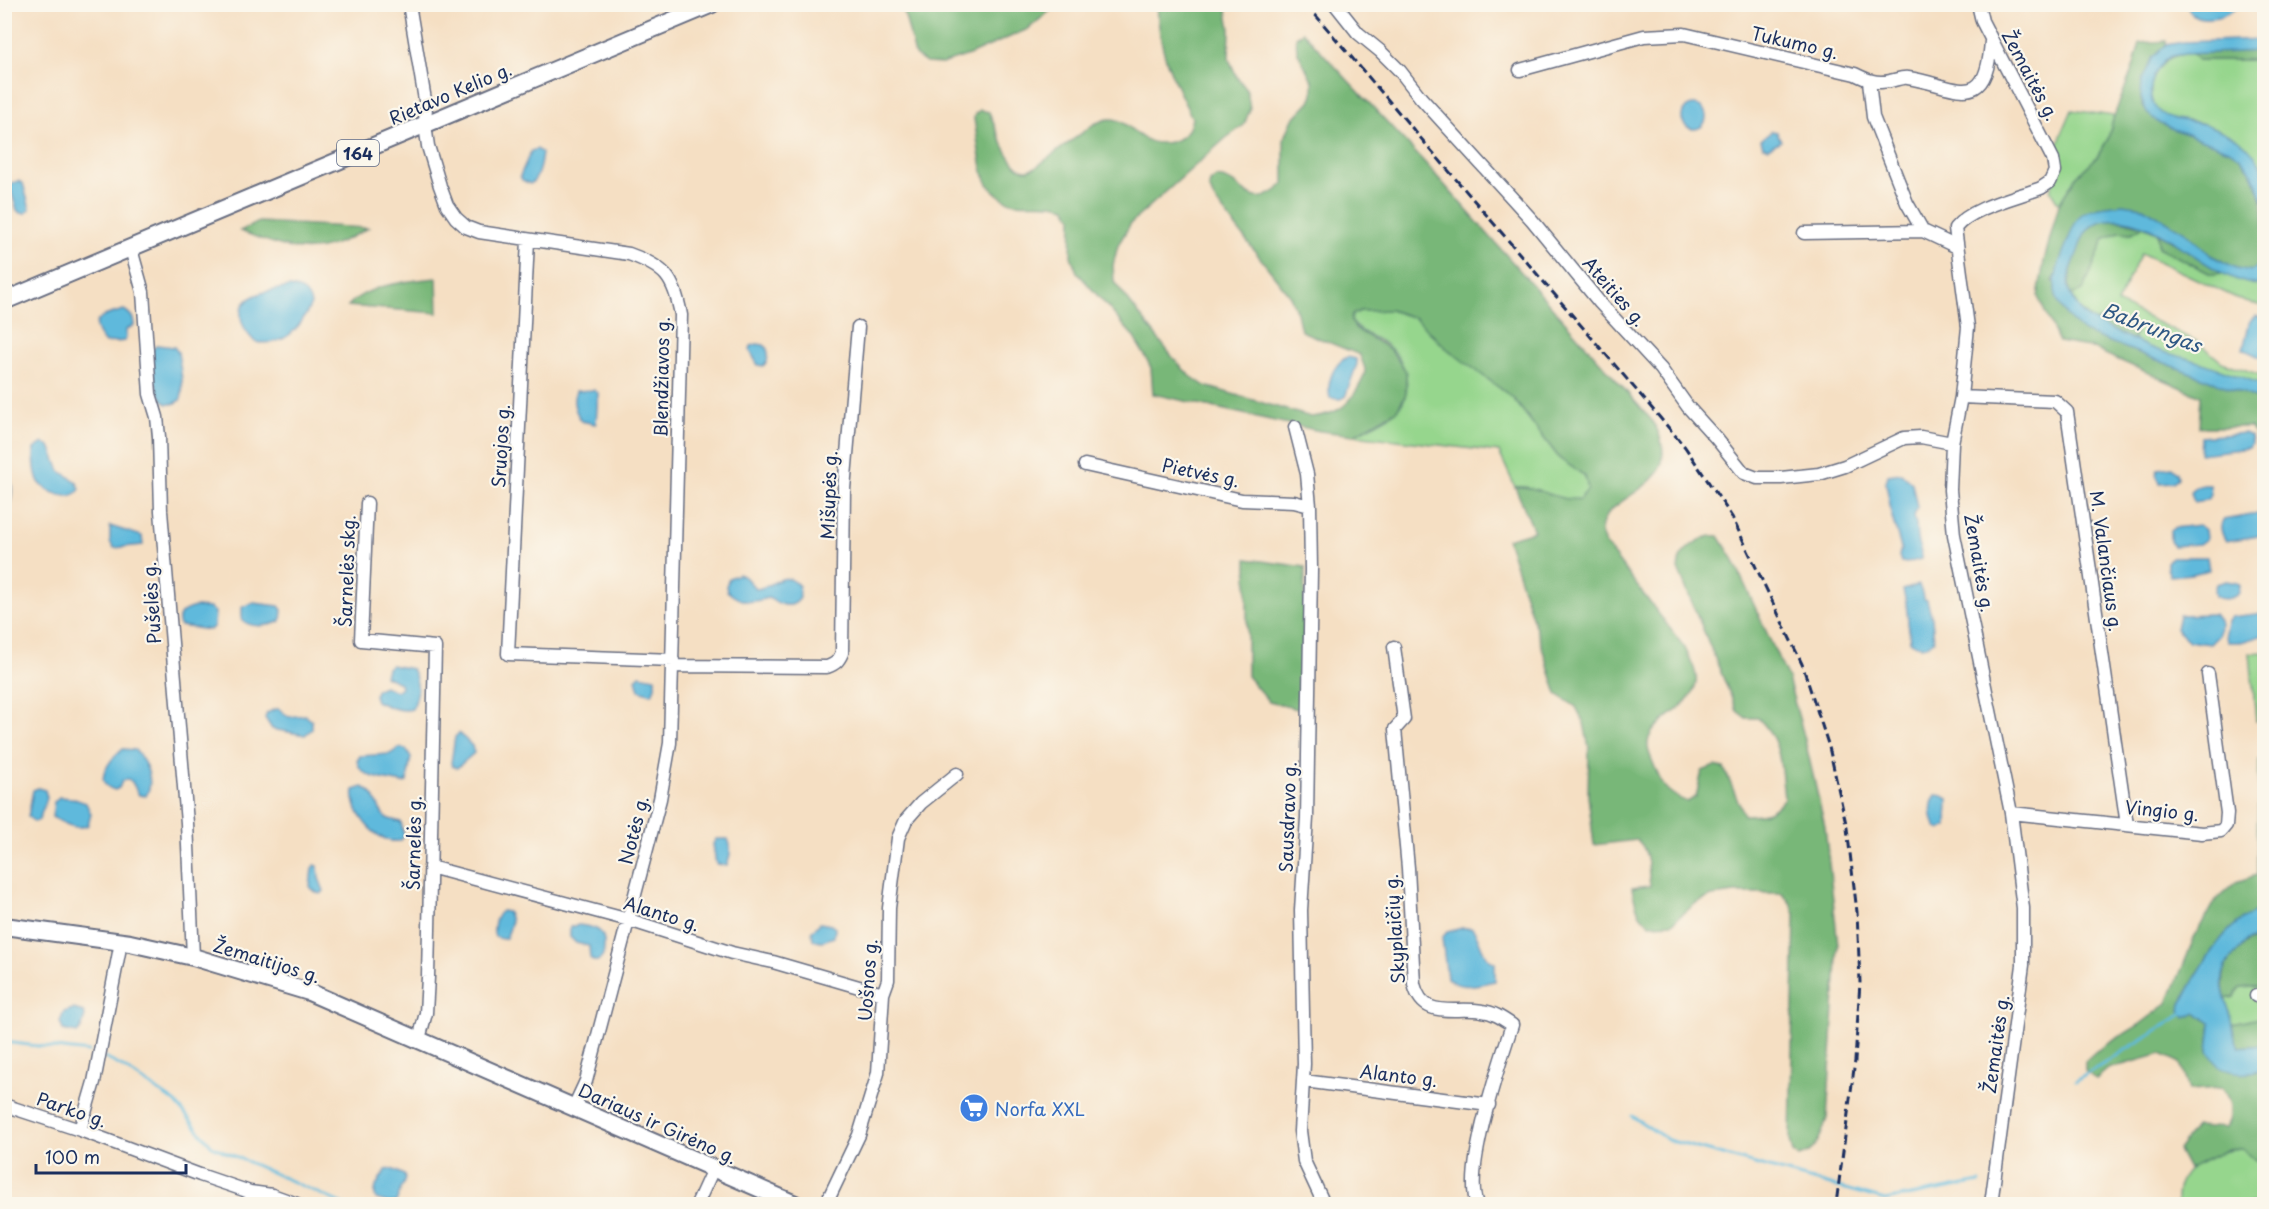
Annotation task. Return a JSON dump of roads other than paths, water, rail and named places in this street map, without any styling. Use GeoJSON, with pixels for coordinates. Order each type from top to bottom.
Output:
{"type":"FeatureCollection","features":[{"type":"Feature","properties":{"kind":"main road","name":"Rietavo Kelio g."},"geometry":{"type":"LineString","coordinates":[[4,301],[712,4]]}},
{"type":"Feature","properties":{"kind":"main road","name":"Žemaitijos g."},"geometry":{"type":"LineString","coordinates":[[4,926],[121,942],[193,957],[309,992],[505,1077]]}},
{"type":"Feature","properties":{"kind":"main road","name":"Dariaus ir Girėno g."},"geometry":{"type":"LineString","coordinates":[[505,1077],[795,1204]]}},
{"type":"Feature","properties":{"kind":"street","name":"Blendžiavos g."},"geometry":{"type":"LineString","coordinates":[[409,4],[426,106],[425,125],[428,146],[447,205],[456,218],[466,227],[479,232],[628,254],[645,260],[670,278],[678,296],[682,334],[673,663]]}},
{"type":"Feature","properties":{"kind":"street","name":"Ateities g."},"geometry":{"type":"LineString","coordinates":[[1335,4],[1358,33],[1400,71],[1421,98],[1532,220],[1600,303],[1661,369],[1688,407],[1744,473],[1757,478],[1819,474],[1845,466],[1904,438],[1913,437],[1953,443]]}},
{"type":"Feature","properties":{"kind":"street","name":"Žemaitės g."},"geometry":{"type":"LineString","coordinates":[[1978,4],[1982,21],[1991,40],[2048,146],[2055,171],[2050,182],[2041,188],[1962,219],[1955,228],[1968,327],[1961,398],[1953,443],[1950,490],[1954,535],[2011,813],[2023,908],[2023,965],[1991,1204]]}},
{"type":"Feature","properties":{"kind":"street","name":"Tukumo g."},"geometry":{"type":"LineString","coordinates":[[1520,69],[1644,36],[1684,34],[1855,74],[1869,81],[1882,83],[1905,77],[1960,91],[1973,90],[1984,80],[1989,66],[1991,40]]}},
{"type":"Feature","properties":{"kind":"street"},"geometry":{"type":"LineString","coordinates":[[1869,81],[1873,117],[1906,203],[1923,231]]}},
{"type":"Feature","properties":{"kind":"street"},"geometry":{"type":"LineString","coordinates":[[1804,232],[1923,231],[1958,247]]}},
{"type":"Feature","properties":{"kind":"street","name":"Sruojos g."},"geometry":{"type":"LineString","coordinates":[[528,240],[508,654],[673,663]]}},
{"type":"Feature","properties":{"kind":"street","name":"Pušelės g."},"geometry":{"type":"LineString","coordinates":[[131,249],[143,292],[150,394],[157,417],[159,437],[161,511],[187,823],[193,957]]}},
{"type":"Feature","properties":{"kind":"street","name":"Mišupės g."},"geometry":{"type":"LineString","coordinates":[[673,663],[819,667],[836,663],[842,653],[844,489],[858,327]]}},
{"type":"Feature","properties":{"kind":"street","name":"M. Valančiaus g."},"geometry":{"type":"LineString","coordinates":[[1961,398],[2055,401],[2067,412],[2127,825]]}},
{"type":"Feature","properties":{"kind":"street","name":"Sausdravo g."},"geometry":{"type":"LineString","coordinates":[[1294,427],[1307,474],[1310,507],[1307,818],[1300,910],[1304,1082],[1300,1144],[1308,1173],[1324,1204]]}},
{"type":"Feature","properties":{"kind":"street","name":"Pietvės g."},"geometry":{"type":"LineString","coordinates":[[1085,465],[1242,500],[1294,502],[1310,507]]}},
{"type":"Feature","properties":{"kind":"street","name":"Šarnelės skg."},"geometry":{"type":"LineString","coordinates":[[367,502],[361,639],[435,647]]}},
{"type":"Feature","properties":{"kind":"street","name":"Šarnelės g."},"geometry":{"type":"LineString","coordinates":[[418,1039],[426,1013],[428,977],[435,647]]}},
{"type":"Feature","properties":{"kind":"street","name":"Skyplaičių g."},"geometry":{"type":"LineString","coordinates":[[1394,647],[1404,719],[1395,729],[1408,868],[1414,984],[1421,1000],[1429,1007],[1438,1010],[1481,1010],[1495,1014],[1512,1025],[1492,1087],[1473,1178],[1473,1196],[1477,1204]]}},
{"type":"Feature","properties":{"kind":"street","name":"Notės g."},"geometry":{"type":"LineString","coordinates":[[574,1107],[582,1094],[586,1081],[660,799],[670,743],[673,663]]}},
{"type":"Feature","properties":{"kind":"street","name":"Vingio g."},"geometry":{"type":"LineString","coordinates":[[2011,813],[2202,833],[2221,831],[2226,825],[2227,813],[2208,674]]}},
{"type":"Feature","properties":{"kind":"street","name":"Uošnos g."},"geometry":{"type":"LineString","coordinates":[[826,1204],[860,1135],[878,1073],[883,994],[888,980],[889,908],[898,838],[906,820],[921,803],[957,774]]}},
{"type":"Feature","properties":{"kind":"street","name":"Alanto g."},"geometry":{"type":"LineString","coordinates":[[430,867],[628,920],[732,953],[805,970],[883,994]]}},
{"type":"Feature","properties":{"kind":"street"},"geometry":{"type":"LineString","coordinates":[[80,1130],[94,1082],[121,942]]}},
{"type":"Feature","properties":{"kind":"street","name":"Alanto g."},"geometry":{"type":"LineString","coordinates":[[1304,1082],[1489,1106]]}},
{"type":"Feature","properties":{"kind":"street","name":"Parko g."},"geometry":{"type":"LineString","coordinates":[[4,1105],[80,1130],[249,1198],[272,1195],[297,1204]]}},
{"type":"Feature","properties":{"kind":"street"},"geometry":{"type":"LineString","coordinates":[[697,1204],[714,1168]]}},
{"type":"Feature","properties":{"kind":"water"},"geometry":{"type":"Polygon","coordinates":[[[2187,5],[2235,5],[2235,9],[2223,15],[2201,18],[2190,11],[2187,5]]]}},
{"type":"Feature","properties":{"kind":"water"},"geometry":{"type":"Polygon","coordinates":[[[2264,39],[2264,51],[2184,54],[2170,57],[2155,75],[2151,91],[2155,106],[2165,115],[2209,126],[2247,146],[2263,171],[2264,202],[2252,173],[2241,158],[2229,150],[2160,124],[2147,113],[2141,98],[2142,80],[2153,57],[2166,45],[2183,42],[2264,39]]]}},
{"type":"Feature","properties":{"kind":"water"},"geometry":{"type":"Polygon","coordinates":[[[1694,105],[1702,109],[1706,117],[1702,125],[1694,129],[1686,125],[1682,117],[1686,109],[1694,105]]]}},
{"type":"Feature","properties":{"kind":"water"},"geometry":{"type":"Polygon","coordinates":[[[1772,131],[1777,132],[1781,141],[1768,148],[1763,146],[1761,140],[1772,131]]]}},
{"type":"Feature","properties":{"kind":"water"},"geometry":{"type":"Polygon","coordinates":[[[537,149],[542,153],[541,161],[537,175],[530,184],[522,180],[520,176],[531,151],[537,149]]]}},
{"type":"Feature","properties":{"kind":"water"},"geometry":{"type":"Polygon","coordinates":[[[18,181],[23,183],[30,209],[26,213],[20,213],[17,210],[10,188],[12,183],[18,181]]]}},
{"type":"Feature","properties":{"kind":"water"},"geometry":{"type":"Polygon","coordinates":[[[2123,204],[2143,207],[2185,232],[2212,256],[2236,268],[2252,271],[2264,261],[2264,285],[2244,282],[2224,274],[2167,237],[2147,227],[2128,221],[2107,220],[2096,223],[2088,230],[2071,270],[2069,290],[2077,306],[2096,323],[2147,346],[2264,385],[2264,401],[2084,332],[2063,311],[2055,292],[2055,281],[2061,257],[2075,223],[2082,214],[2092,209],[2123,204]]]}},
{"type":"Feature","properties":{"kind":"water"},"geometry":{"type":"Polygon","coordinates":[[[290,287],[304,292],[310,300],[311,304],[302,321],[283,339],[266,343],[255,342],[245,330],[241,317],[245,302],[258,294],[290,287]]]}},
{"type":"Feature","properties":{"kind":"water"},"geometry":{"type":"Polygon","coordinates":[[[124,310],[131,316],[134,325],[126,330],[125,341],[105,343],[96,329],[96,324],[109,314],[124,310]]]}},
{"type":"Feature","properties":{"kind":"water"},"geometry":{"type":"Polygon","coordinates":[[[2255,316],[2264,318],[2264,359],[2243,349],[2250,321],[2255,316]]]}},
{"type":"Feature","properties":{"kind":"water"},"geometry":{"type":"Polygon","coordinates":[[[157,345],[174,347],[178,352],[182,396],[176,403],[167,404],[156,387],[152,350],[157,345]]]}},
{"type":"Feature","properties":{"kind":"water"},"geometry":{"type":"Polygon","coordinates":[[[764,345],[768,353],[768,359],[763,366],[758,365],[750,351],[751,346],[764,345]]]}},
{"type":"Feature","properties":{"kind":"water"},"geometry":{"type":"Polygon","coordinates":[[[1347,357],[1356,359],[1357,364],[1345,397],[1330,398],[1329,386],[1334,370],[1347,357]]]}},
{"type":"Feature","properties":{"kind":"water"},"geometry":{"type":"Polygon","coordinates":[[[594,390],[598,393],[596,424],[581,421],[574,403],[576,391],[594,390]]]}},
{"type":"Feature","properties":{"kind":"water"},"geometry":{"type":"Polygon","coordinates":[[[2245,433],[2250,436],[2249,448],[2200,454],[2201,437],[2245,433]]]}},
{"type":"Feature","properties":{"kind":"water"},"geometry":{"type":"Polygon","coordinates":[[[43,443],[50,446],[60,471],[76,481],[80,489],[76,493],[66,496],[53,493],[39,482],[35,470],[34,449],[43,443]]]}},
{"type":"Feature","properties":{"kind":"water"},"geometry":{"type":"Polygon","coordinates":[[[4,460],[12,487],[10,504],[5,508],[4,460]]]}},
{"type":"Feature","properties":{"kind":"water"},"geometry":{"type":"Polygon","coordinates":[[[2172,467],[2177,472],[2178,478],[2173,482],[2160,483],[2156,475],[2158,469],[2172,467]]]}},
{"type":"Feature","properties":{"kind":"water"},"geometry":{"type":"Polygon","coordinates":[[[1901,473],[1912,483],[1917,507],[1914,516],[1917,541],[1921,553],[1921,559],[1907,563],[1901,562],[1899,556],[1901,548],[1886,483],[1888,475],[1901,473]]]}},
{"type":"Feature","properties":{"kind":"water"},"geometry":{"type":"Polygon","coordinates":[[[2210,485],[2211,495],[2207,500],[2194,502],[2191,492],[2194,487],[2210,485]]]}},
{"type":"Feature","properties":{"kind":"water"},"geometry":{"type":"Polygon","coordinates":[[[2264,513],[2264,535],[2226,541],[2221,525],[2223,520],[2264,513]]]}},
{"type":"Feature","properties":{"kind":"water"},"geometry":{"type":"Polygon","coordinates":[[[2199,525],[2205,530],[2206,539],[2199,544],[2173,546],[2170,541],[2170,531],[2174,528],[2199,525]]]}},
{"type":"Feature","properties":{"kind":"water"},"geometry":{"type":"Polygon","coordinates":[[[110,526],[142,536],[143,545],[114,548],[110,542],[110,526]]]}},
{"type":"Feature","properties":{"kind":"water"},"geometry":{"type":"Polygon","coordinates":[[[2174,557],[2207,557],[2209,570],[2170,576],[2167,562],[2174,557]]]}},
{"type":"Feature","properties":{"kind":"water"},"geometry":{"type":"Polygon","coordinates":[[[738,574],[745,577],[756,589],[778,580],[794,581],[799,586],[800,598],[789,605],[768,598],[757,601],[742,600],[727,591],[726,586],[729,578],[738,574]]]}},
{"type":"Feature","properties":{"kind":"water"},"geometry":{"type":"Polygon","coordinates":[[[2226,581],[2238,583],[2239,593],[2227,599],[2215,596],[2216,584],[2226,581]]]}},
{"type":"Feature","properties":{"kind":"water"},"geometry":{"type":"Polygon","coordinates":[[[1919,585],[1924,599],[1927,600],[1932,618],[1934,641],[1922,646],[1910,641],[1903,590],[1919,585]]]}},
{"type":"Feature","properties":{"kind":"water"},"geometry":{"type":"Polygon","coordinates":[[[253,603],[279,606],[282,610],[281,621],[261,626],[246,623],[242,620],[242,607],[253,603]]]}},
{"type":"Feature","properties":{"kind":"water"},"geometry":{"type":"Polygon","coordinates":[[[196,607],[210,608],[215,612],[214,626],[210,630],[180,626],[180,615],[196,607]]]}},
{"type":"Feature","properties":{"kind":"water"},"geometry":{"type":"Polygon","coordinates":[[[2264,613],[2264,635],[2241,642],[2228,642],[2225,629],[2231,617],[2264,613]]]}},
{"type":"Feature","properties":{"kind":"water"},"geometry":{"type":"Polygon","coordinates":[[[2214,614],[2220,622],[2219,635],[2210,644],[2189,641],[2176,629],[2179,615],[2214,614]]]}},
{"type":"Feature","properties":{"kind":"water"},"geometry":{"type":"Polygon","coordinates":[[[391,665],[412,669],[417,689],[412,709],[398,710],[376,701],[374,695],[377,689],[384,686],[396,691],[401,687],[400,683],[385,676],[387,668],[391,665]]]}},
{"type":"Feature","properties":{"kind":"water"},"geometry":{"type":"Polygon","coordinates":[[[640,675],[655,678],[652,694],[639,690],[636,679],[640,675]]]}},
{"type":"Feature","properties":{"kind":"water"},"geometry":{"type":"Polygon","coordinates":[[[279,709],[289,717],[305,715],[312,721],[312,729],[305,735],[272,729],[265,718],[267,713],[279,709]]]}},
{"type":"Feature","properties":{"kind":"water"},"geometry":{"type":"Polygon","coordinates":[[[459,733],[472,746],[474,753],[457,768],[451,763],[455,737],[459,733]]]}},
{"type":"Feature","properties":{"kind":"water"},"geometry":{"type":"Polygon","coordinates":[[[399,748],[406,749],[411,757],[407,782],[375,777],[359,767],[357,761],[360,756],[390,754],[399,748]]]}},
{"type":"Feature","properties":{"kind":"water"},"geometry":{"type":"Polygon","coordinates":[[[123,749],[135,750],[146,766],[150,784],[146,796],[139,795],[128,779],[122,781],[119,788],[115,790],[104,782],[103,777],[109,764],[123,749]]]}},
{"type":"Feature","properties":{"kind":"water"},"geometry":{"type":"Polygon","coordinates":[[[363,787],[372,794],[384,815],[401,822],[404,836],[400,841],[383,838],[374,832],[361,817],[356,808],[354,790],[363,787]]]}},
{"type":"Feature","properties":{"kind":"water"},"geometry":{"type":"Polygon","coordinates":[[[38,788],[45,790],[47,798],[39,820],[35,822],[28,817],[33,790],[38,788]]]}},
{"type":"Feature","properties":{"kind":"water"},"geometry":{"type":"Polygon","coordinates":[[[1936,795],[1948,799],[1947,826],[1940,830],[1934,823],[1932,814],[1932,803],[1936,795]]]}},
{"type":"Feature","properties":{"kind":"water"},"geometry":{"type":"Polygon","coordinates":[[[59,797],[72,798],[86,803],[91,814],[88,825],[74,827],[52,817],[54,802],[59,797]]]}},
{"type":"Feature","properties":{"kind":"water"},"geometry":{"type":"Polygon","coordinates":[[[716,839],[728,839],[730,852],[727,865],[716,864],[713,844],[716,839]]]}},
{"type":"Feature","properties":{"kind":"water"},"geometry":{"type":"Polygon","coordinates":[[[315,865],[318,866],[319,878],[324,891],[321,894],[310,887],[312,868],[315,865]]]}},
{"type":"Feature","properties":{"kind":"water"},"geometry":{"type":"Polygon","coordinates":[[[2264,910],[2264,934],[2243,945],[2230,960],[2222,982],[2237,1043],[2239,1047],[2264,1045],[2264,1069],[2248,1072],[2226,1070],[2219,1066],[2208,1051],[2211,1023],[2197,1013],[2186,1018],[2180,1011],[2181,1003],[2205,961],[2225,934],[2249,915],[2264,910]]]}},
{"type":"Feature","properties":{"kind":"water"},"geometry":{"type":"Polygon","coordinates":[[[502,911],[507,912],[511,922],[506,938],[502,939],[495,937],[494,930],[496,919],[502,911]]]}},
{"type":"Feature","properties":{"kind":"water"},"geometry":{"type":"Polygon","coordinates":[[[820,923],[835,928],[834,937],[823,941],[813,940],[812,931],[820,923]]]}},
{"type":"Feature","properties":{"kind":"water"},"geometry":{"type":"Polygon","coordinates":[[[579,925],[594,928],[603,936],[603,953],[598,961],[590,958],[589,946],[576,943],[570,937],[570,927],[579,925]]]}},
{"type":"Feature","properties":{"kind":"water"},"geometry":{"type":"Polygon","coordinates":[[[1472,928],[1487,957],[1495,963],[1495,981],[1464,985],[1447,978],[1442,938],[1447,932],[1472,928]]]}},
{"type":"Feature","properties":{"kind":"water"},"geometry":{"type":"Polygon","coordinates":[[[73,1009],[84,1012],[85,1016],[81,1029],[77,1033],[63,1030],[60,1022],[64,1012],[73,1009]]]}},
{"type":"Feature","properties":{"kind":"water"},"geometry":{"type":"Polygon","coordinates":[[[392,1169],[404,1175],[405,1179],[396,1202],[389,1203],[376,1199],[375,1191],[386,1170],[392,1169]]]}},
{"type":"Feature","properties":{"kind":"waterway"},"geometry":{"type":"LineString","coordinates":[[2076,1081],[2186,1012]]}},
{"type":"Feature","properties":{"kind":"waterway"},"geometry":{"type":"LineString","coordinates":[[4,1042],[89,1052]]}},
{"type":"Feature","properties":{"kind":"waterway"},"geometry":{"type":"LineString","coordinates":[[105,1058],[175,1102],[212,1146],[343,1204]]}},
{"type":"Feature","properties":{"kind":"waterway"},"geometry":{"type":"LineString","coordinates":[[1632,1116],[1668,1140],[1885,1200],[1980,1182]]}},
{"type":"Feature","properties":{"kind":"railway"},"geometry":{"type":"LineString","coordinates":[[1306,4],[1685,447],[1732,517],[1802,664],[1829,747],[1847,828],[1857,912],[1860,982],[1855,1061],[1836,1204]]}},
{"type":"Feature","properties":{"kind":"place","name":"Norfa XXL"},"geometry":{"type":"Point","coordinates":[974,1108]}},
{"type":"Feature","properties":{"kind":"water label","name":"Babrungas"},"geometry":{"type":"Point","coordinates":[2152,327]}}]}
